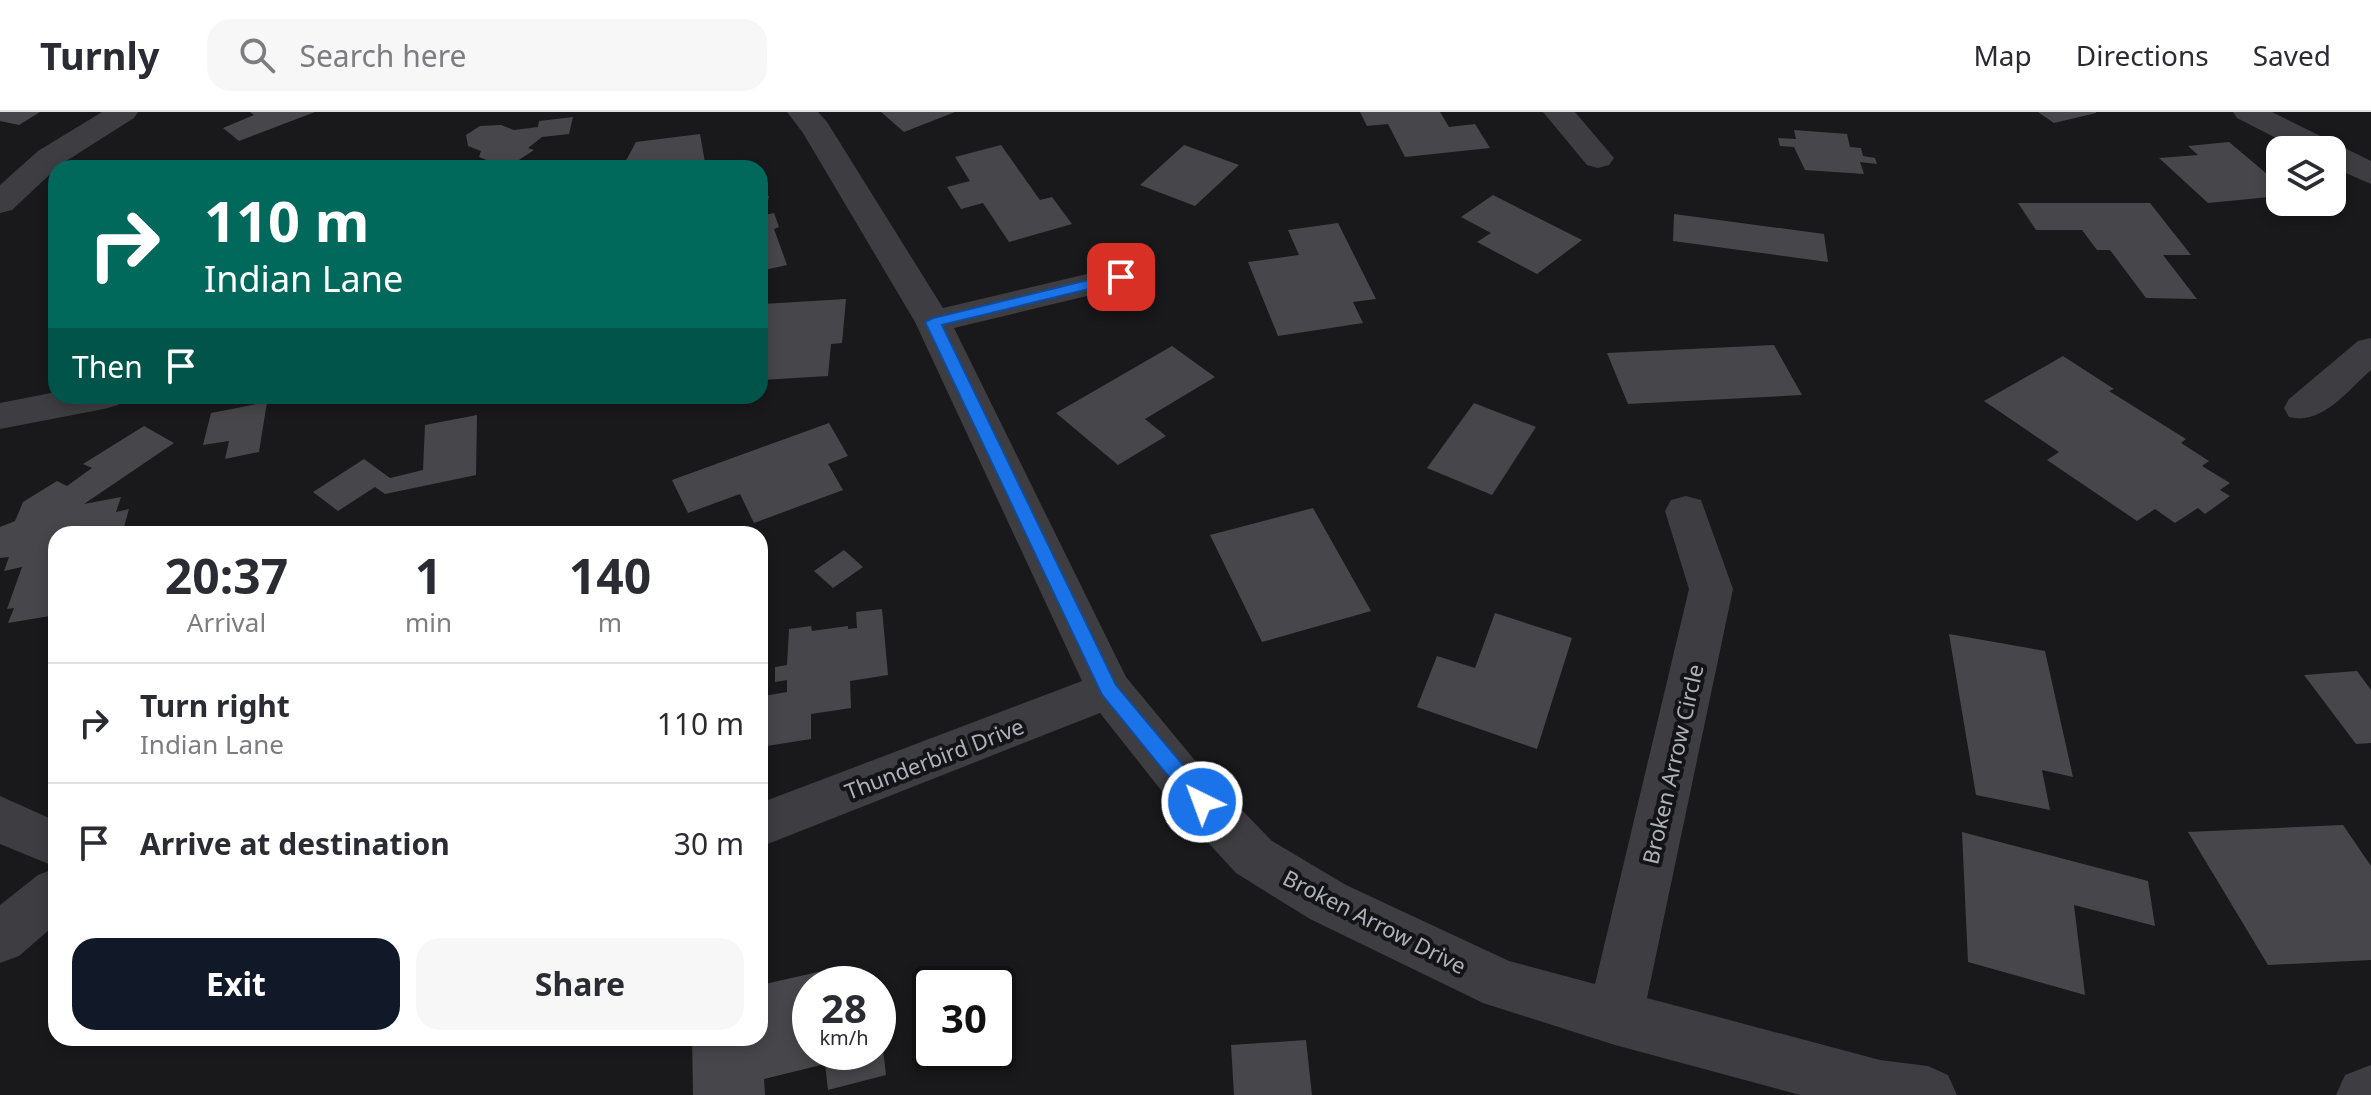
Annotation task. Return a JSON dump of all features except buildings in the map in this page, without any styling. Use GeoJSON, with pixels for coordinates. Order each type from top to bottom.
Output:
{"type":"FeatureCollection","features":[{"type":"Feature","properties":{"kind":"street"},"geometry":{"type":"LineString","coordinates":[[0,203],[49,158],[123,112]]}},
{"type":"Feature","properties":{"kind":"street","name":"Broken Arrow Drive"},"geometry":{"type":"LineString","coordinates":[[802,112],[816,129],[933,322],[1109,690],[1185,784],[1254,857],[1328,902],[1502,985],[1880,1089],[1928,1095]]}},
{"type":"Feature","properties":{"kind":"street"},"geometry":{"type":"LineString","coordinates":[[1558,112],[1598,158]]}},
{"type":"Feature","properties":{"kind":"street"},"geometry":{"type":"LineString","coordinates":[[2248,112],[2295,136]]}},
{"type":"Feature","properties":{"kind":"street"},"geometry":{"type":"LineString","coordinates":[[2346,161],[2371,174]]}},
{"type":"Feature","properties":{"kind":"street"},"geometry":{"type":"LineString","coordinates":[[933,322],[1121,277]]}},
{"type":"Feature","properties":{"kind":"street"},"geometry":{"type":"LineString","coordinates":[[2303,408],[2371,350]]}},
{"type":"Feature","properties":{"kind":"street"},"geometry":{"type":"LineString","coordinates":[[0,416],[62,404]]}},
{"type":"Feature","properties":{"kind":"street","name":"Broken Arrow Circle"},"geometry":{"type":"LineString","coordinates":[[1615,1018],[1711,589],[1686,511]]}},
{"type":"Feature","properties":{"kind":"street","name":"Thunderbird Drive"},"geometry":{"type":"LineString","coordinates":[[768,822],[1109,690]]}},
{"type":"Feature","properties":{"kind":"street"},"geometry":{"type":"LineString","coordinates":[[0,818],[48,841]]}},
{"type":"Feature","properties":{"kind":"street"},"geometry":{"type":"LineString","coordinates":[[0,938],[48,899]]}},
{"type":"Feature","properties":{"kind":"street"},"geometry":{"type":"LineString","coordinates":[[2365,1095],[2371,1094]]}},
{"type":"Feature","properties":{"kind":"route"},"geometry":{"type":"LineString","coordinates":[[1121,277],[933,322],[1109,690],[1202,802]]}}]}
